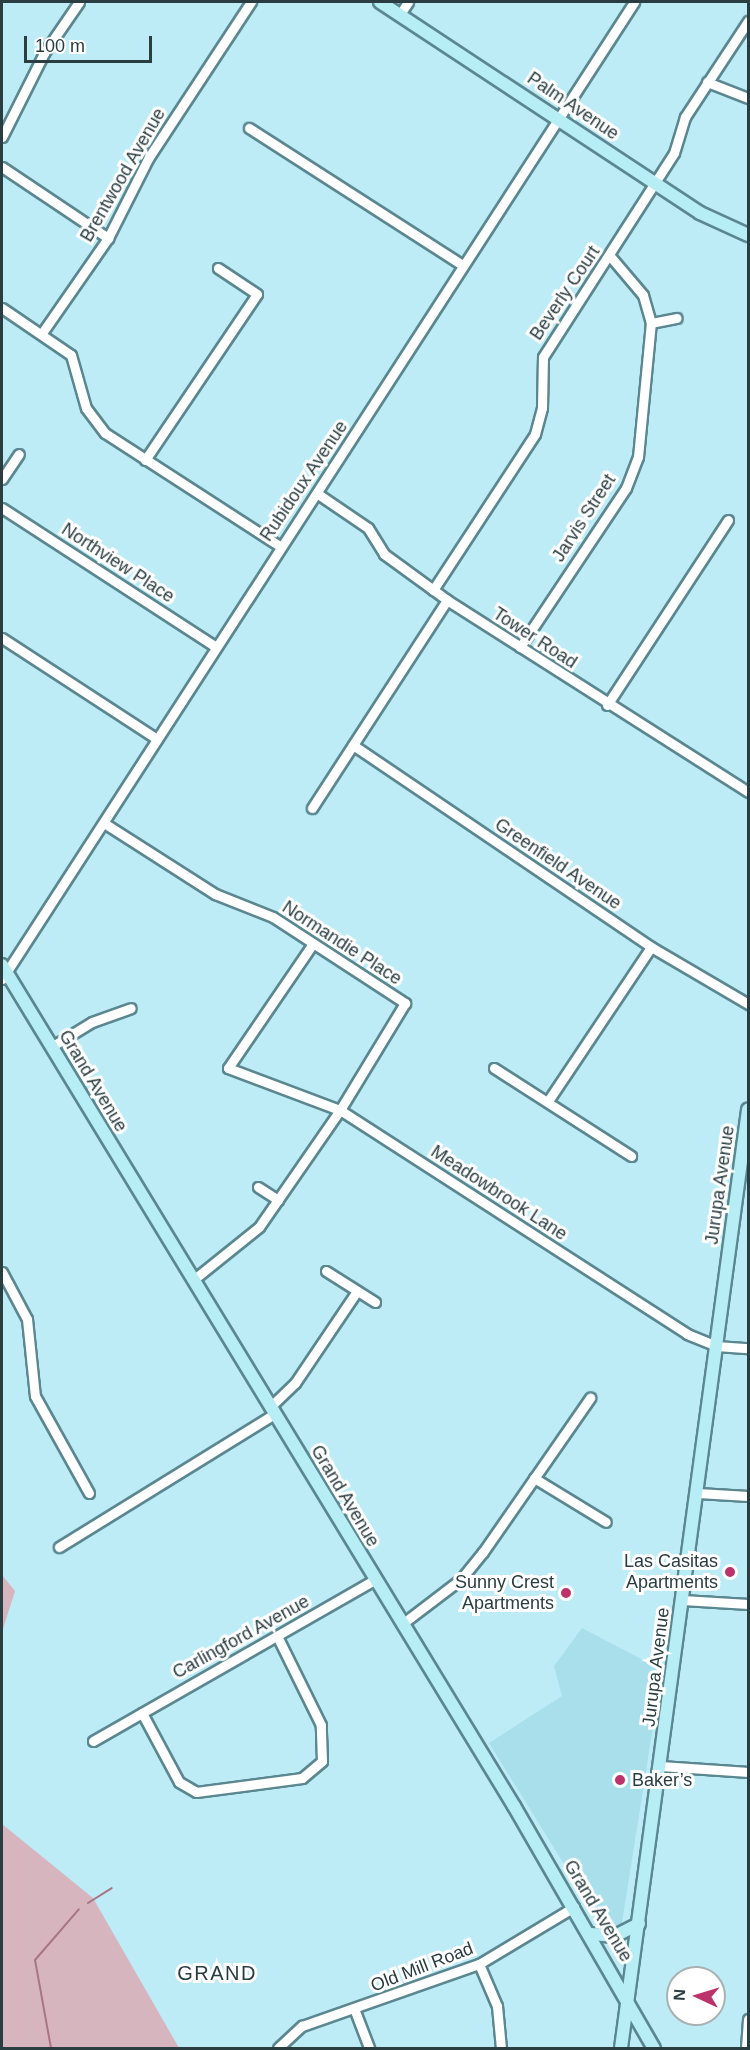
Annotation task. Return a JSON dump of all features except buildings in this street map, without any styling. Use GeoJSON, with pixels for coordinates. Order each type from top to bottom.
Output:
{"type":"FeatureCollection","features":[{"type":"Feature","properties":{"kind":"street"},"geometry":{"type":"LineString","coordinates":[[2,137],[44,53],[79,2]]}},
{"type":"Feature","properties":{"kind":"street","name":"Brentwood Avenue"},"geometry":{"type":"LineString","coordinates":[[42,333],[108,238],[149,157],[251,2]]}},
{"type":"Feature","properties":{"kind":"street","name":"Palm Avenue"},"geometry":{"type":"LineString","coordinates":[[380,2],[558,117],[655,183],[717,222],[748,235]]}},
{"type":"Feature","properties":{"kind":"street"},"geometry":{"type":"LineString","coordinates":[[400,14],[408,2]]}},
{"type":"Feature","properties":{"kind":"street","name":"Rubidoux Avenue"},"geometry":{"type":"LineString","coordinates":[[3,972],[104,823],[280,546],[318,494],[462,265],[634,2]]}},
{"type":"Feature","properties":{"kind":"street","name":"Beverly Court"},"geometry":{"type":"LineString","coordinates":[[433,590],[534,434],[542,408],[543,357],[655,183],[707,82],[748,21]]}},
{"type":"Feature","properties":{"kind":"street"},"geometry":{"type":"LineString","coordinates":[[707,82],[748,98]]}},
{"type":"Feature","properties":{"kind":"street"},"geometry":{"type":"LineString","coordinates":[[249,128],[462,265]]}},
{"type":"Feature","properties":{"kind":"street"},"geometry":{"type":"LineString","coordinates":[[2,167],[108,238]]}},
{"type":"Feature","properties":{"kind":"street","name":"Jarvis Street"},"geometry":{"type":"LineString","coordinates":[[520,647],[626,488],[638,457],[651,323],[643,295],[610,256]]}},
{"type":"Feature","properties":{"kind":"street"},"geometry":{"type":"LineString","coordinates":[[145,460],[257,294],[218,268]]}},
{"type":"Feature","properties":{"kind":"street"},"geometry":{"type":"LineString","coordinates":[[2,308],[42,333],[71,355],[86,408],[105,433],[280,546]]}},
{"type":"Feature","properties":{"kind":"street"},"geometry":{"type":"LineString","coordinates":[[651,323],[677,318]]}},
{"type":"Feature","properties":{"kind":"street"},"geometry":{"type":"LineString","coordinates":[[2,479],[19,453]]}},
{"type":"Feature","properties":{"kind":"street","name":"Tower Road"},"geometry":{"type":"LineString","coordinates":[[318,494],[368,528],[384,554],[447,600],[607,705],[748,792]]}},
{"type":"Feature","properties":{"kind":"street","name":"Northview Place"},"geometry":{"type":"LineString","coordinates":[[2,508],[216,647]]}},
{"type":"Feature","properties":{"kind":"street"},"geometry":{"type":"LineString","coordinates":[[607,705],[728,520]]}},
{"type":"Feature","properties":{"kind":"street"},"geometry":{"type":"LineString","coordinates":[[312,808],[447,600]]}},
{"type":"Feature","properties":{"kind":"street"},"geometry":{"type":"LineString","coordinates":[[2,638],[157,739]]}},
{"type":"Feature","properties":{"kind":"street","name":"Greenfield Avenue"},"geometry":{"type":"LineString","coordinates":[[353,745],[651,947],[748,1004]]}},
{"type":"Feature","properties":{"kind":"street","name":"Normandie Place"},"geometry":{"type":"LineString","coordinates":[[104,823],[215,894],[273,917],[312,945],[405,1003],[340,1110]]}},
{"type":"Feature","properties":{"kind":"street","name":"Meadowbrook Lane"},"geometry":{"type":"LineString","coordinates":[[312,945],[228,1068],[340,1110],[687,1334],[716,1346],[748,1348]]}},
{"type":"Feature","properties":{"kind":"street"},"geometry":{"type":"LineString","coordinates":[[548,1101],[651,947]]}},
{"type":"Feature","properties":{"kind":"street","name":"Grand Avenue"},"geometry":{"type":"LineString","coordinates":[[3,972],[51,1047],[628,1995],[654,2049]]}},
{"type":"Feature","properties":{"kind":"street"},"geometry":{"type":"LineString","coordinates":[[51,1047],[92,1022],[131,1008]]}},
{"type":"Feature","properties":{"kind":"street"},"geometry":{"type":"LineString","coordinates":[[494,1068],[631,1156]]}},
{"type":"Feature","properties":{"kind":"street"},"geometry":{"type":"LineString","coordinates":[[193,1280],[259,1227],[340,1110]]}},
{"type":"Feature","properties":{"kind":"street","name":"Jurupa Avenue"},"geometry":{"type":"LineString","coordinates":[[621,2049],[748,1110]]}},
{"type":"Feature","properties":{"kind":"street"},"geometry":{"type":"LineString","coordinates":[[258,1187],[278,1200]]}},
{"type":"Feature","properties":{"kind":"street"},"geometry":{"type":"LineString","coordinates":[[2,1272],[27,1319],[35,1396],[89,1493]]}},
{"type":"Feature","properties":{"kind":"street"},"geometry":{"type":"LineString","coordinates":[[326,1272],[375,1302]]}},
{"type":"Feature","properties":{"kind":"street"},"geometry":{"type":"LineString","coordinates":[[59,1547],[272,1411],[295,1383],[357,1291]]}},
{"type":"Feature","properties":{"kind":"street"},"geometry":{"type":"LineString","coordinates":[[402,1624],[461,1579],[590,1398]]}},
{"type":"Feature","properties":{"kind":"street"},"geometry":{"type":"LineString","coordinates":[[534,1478],[606,1522]]}},
{"type":"Feature","properties":{"kind":"street"},"geometry":{"type":"LineString","coordinates":[[698,1493],[748,1496]]}},
{"type":"Feature","properties":{"kind":"street","name":"Carlingford Avenue"},"geometry":{"type":"LineString","coordinates":[[93,1741],[375,1580]]}},
{"type":"Feature","properties":{"kind":"street"},"geometry":{"type":"LineString","coordinates":[[683,1600],[748,1604]]}},
{"type":"Feature","properties":{"kind":"street"},"geometry":{"type":"LineString","coordinates":[[142,1713],[179,1782],[196,1792],[302,1778],[322,1761],[321,1725],[277,1636]]}},
{"type":"Feature","properties":{"kind":"street"},"geometry":{"type":"LineString","coordinates":[[661,1766],[748,1772]]}},
{"type":"Feature","properties":{"kind":"street","name":"Old Mill Road"},"geometry":{"type":"LineString","coordinates":[[279,2049],[302,2026],[355,2011],[479,1964],[574,1907]]}},
{"type":"Feature","properties":{"kind":"street"},"geometry":{"type":"LineString","coordinates":[[591,1934],[615,1936],[639,1924]]}},
{"type":"Feature","properties":{"kind":"street"},"geometry":{"type":"LineString","coordinates":[[479,1964],[497,2006],[501,2049]]}},
{"type":"Feature","properties":{"kind":"street"},"geometry":{"type":"LineString","coordinates":[[355,2011],[369,2049]]}},
{"type":"Feature","properties":{"kind":"street"},"geometry":{"type":"LineString","coordinates":[[746,2049],[748,2019]]}},
{"type":"Feature","properties":{"kind":"shaded area"},"geometry":{"type":"Polygon","coordinates":[[[2,1575],[15,1591],[2,1632],[2,1575]]]}},
{"type":"Feature","properties":{"kind":"shaded area"},"geometry":{"type":"Polygon","coordinates":[[[582,1628],[662,1670],[621,1929],[608,1931],[601,1924],[489,1743],[562,1696],[554,1666],[582,1628]]]}},
{"type":"Feature","properties":{"kind":"shaded area"},"geometry":{"type":"Polygon","coordinates":[[[2,1824],[93,1898],[179,2048],[2,2048],[2,1824]]]}},
{"type":"Feature","properties":{"kind":"waterway"},"geometry":{"type":"LineString","coordinates":[[88,1903],[112,1888]]}},
{"type":"Feature","properties":{"kind":"waterway"},"geometry":{"type":"LineString","coordinates":[[51,2048],[35,1960],[79,1909]]}},
{"type":"Feature","properties":{"kind":"place","name":"Las Casitas Apartments"},"geometry":{"type":"Point","coordinates":[730,1572]}},
{"type":"Feature","properties":{"kind":"place","name":"Sunny Crest Apartments"},"geometry":{"type":"Point","coordinates":[566,1593]}},
{"type":"Feature","properties":{"kind":"place","name":"Baker’s"},"geometry":{"type":"Point","coordinates":[620,1780]}},
{"type":"Feature","properties":{"kind":"district","name":"GRAND"},"geometry":{"type":"Point","coordinates":[217,1973]}}]}
